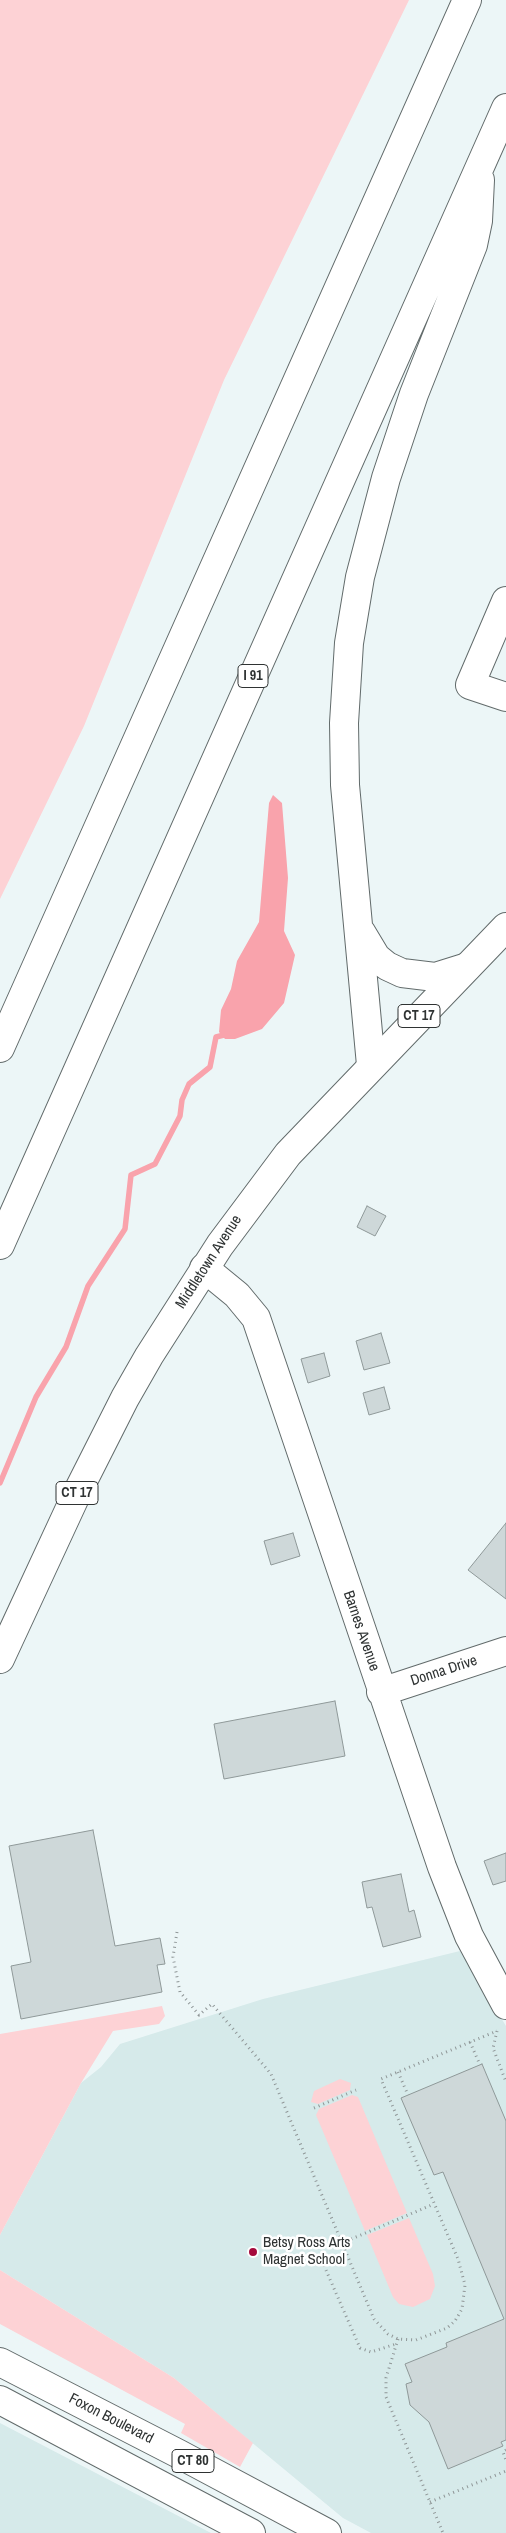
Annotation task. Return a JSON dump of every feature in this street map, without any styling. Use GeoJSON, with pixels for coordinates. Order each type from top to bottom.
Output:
{"type":"FeatureCollection","features":[{"type":"Feature","properties":{"kind":"main road"},"geometry":{"type":"LineString","coordinates":[[0,1048],[467,0]]}},
{"type":"Feature","properties":{"kind":"main road","name":"I 91"},"geometry":{"type":"LineString","coordinates":[[0,1245],[506,108]]}},
{"type":"Feature","properties":{"kind":"main road"},"geometry":{"type":"LineString","coordinates":[[371,1065],[344,753],[345,691],[352,620],[372,529],[396,447],[473,245],[478,221],[480,166]]}},
{"type":"Feature","properties":{"kind":"main road"},"geometry":{"type":"LineString","coordinates":[[506,601],[470,685],[506,697]]}},
{"type":"Feature","properties":{"kind":"main road"},"geometry":{"type":"LineString","coordinates":[[359,928],[367,945],[376,957],[402,973],[435,977],[467,967]]}},
{"type":"Feature","properties":{"kind":"main road","name":"Middletown Avenue"},"geometry":{"type":"LineString","coordinates":[[0,1659],[73,1501],[125,1398],[204,1268],[243,1211],[282,1161],[371,1065],[506,928]]}},
{"type":"Feature","properties":{"kind":"main road","name":"Barnes Avenue"},"geometry":{"type":"LineString","coordinates":[[204,1268],[237,1294],[256,1318],[381,1692],[469,1936],[506,2005]]}},
{"type":"Feature","properties":{"kind":"main road","name":"Donna Drive"},"geometry":{"type":"LineString","coordinates":[[381,1692],[506,1650]]}},
{"type":"Feature","properties":{"kind":"main road","name":"Foxon Boulevard"},"geometry":{"type":"LineString","coordinates":[[0,2362],[327,2533]]}},
{"type":"Feature","properties":{"kind":"main road","name":"CT 80"},"geometry":{"type":"LineString","coordinates":[[0,2400],[251,2533]]}},
{"type":"Feature","properties":{"kind":"path"},"geometry":{"type":"LineString","coordinates":[[177,1932],[173,1958],[180,1992],[199,2015],[212,2004],[271,2074],[374,2319],[388,2334],[398,2339],[416,2340],[447,2328],[455,2320],[466,2297],[462,2272],[381,2079],[497,2030],[493,2048],[506,2082]]}},
{"type":"Feature","properties":{"kind":"path"},"geometry":{"type":"LineString","coordinates":[[470,2042],[480,2065]]}},
{"type":"Feature","properties":{"kind":"path"},"geometry":{"type":"LineString","coordinates":[[398,2072],[408,2095]]}},
{"type":"Feature","properties":{"kind":"path"},"geometry":{"type":"LineString","coordinates":[[314,2108],[356,2090]]}},
{"type":"Feature","properties":{"kind":"path"},"geometry":{"type":"LineString","coordinates":[[342,2243],[434,2204]]}},
{"type":"Feature","properties":{"kind":"path"},"geometry":{"type":"LineString","coordinates":[[313,2259],[318,2258],[322,2262],[360,2348],[371,2352],[396,2344]]}},
{"type":"Feature","properties":{"kind":"path"},"geometry":{"type":"LineString","coordinates":[[398,2339],[386,2378],[386,2397],[443,2533]]}},
{"type":"Feature","properties":{"kind":"path"},"geometry":{"type":"LineString","coordinates":[[506,2450],[503,2452],[506,2460]]}},
{"type":"Feature","properties":{"kind":"path"},"geometry":{"type":"LineString","coordinates":[[430,2502],[506,2471]]}},
{"type":"Feature","properties":{"kind":"shaded area"},"geometry":{"type":"Polygon","coordinates":[[[0,0],[409,0],[224,380],[84,726],[0,899],[0,0]]]}},
{"type":"Feature","properties":{"kind":"shaded area"},"geometry":{"type":"Polygon","coordinates":[[[273,795],[282,803],[288,878],[284,931],[295,955],[284,1003],[262,1029],[235,1039],[225,1039],[219,1032],[221,1010],[231,989],[237,961],[259,922],[269,803],[273,795]]]}},
{"type":"Feature","properties":{"kind":"shaded area","name":"Betsy Ross Arts Magnet School"},"geometry":{"type":"Polygon","coordinates":[[[460,1951],[506,2026],[506,2533],[371,2533],[343,2518],[174,2378],[0,2270],[0,2235],[81,2083],[101,2067],[120,2044],[263,1999],[460,1951]]]}},
{"type":"Feature","properties":{"kind":"shaded area"},"geometry":{"type":"Polygon","coordinates":[[[162,2006],[165,2016],[159,2024],[113,2031],[81,2083],[0,2235],[0,2034],[162,2006]]]}},
{"type":"Feature","properties":{"kind":"shaded area"},"geometry":{"type":"Polygon","coordinates":[[[340,2079],[351,2083],[350,2090],[318,2104],[311,2102],[314,2091],[340,2079]]]}},
{"type":"Feature","properties":{"kind":"shaded area"},"geometry":{"type":"Polygon","coordinates":[[[352,2095],[358,2097],[407,2213],[365,2231],[316,2115],[319,2109],[352,2095]]]}},
{"type":"Feature","properties":{"kind":"shaded area"},"geometry":{"type":"Polygon","coordinates":[[[409,2218],[433,2274],[435,2286],[430,2299],[413,2307],[399,2304],[393,2297],[367,2235],[409,2218]]]}},
{"type":"Feature","properties":{"kind":"shaded area"},"geometry":{"type":"Polygon","coordinates":[[[0,2270],[174,2378],[253,2443],[240,2467],[181,2433],[185,2424],[0,2324],[0,2270]]]}},
{"type":"Feature","properties":{"kind":"shaded area"},"geometry":{"type":"Polygon","coordinates":[[[0,2423],[211,2533],[0,2533],[0,2423]]]}},
{"type":"Feature","properties":{"kind":"building"},"geometry":{"type":"Polygon","coordinates":[[[367,1206],[386,1216],[375,1236],[357,1227],[367,1206]]]}},
{"type":"Feature","properties":{"kind":"building"},"geometry":{"type":"Polygon","coordinates":[[[381,1333],[390,1363],[364,1370],[356,1341],[381,1333]]]}},
{"type":"Feature","properties":{"kind":"building"},"geometry":{"type":"Polygon","coordinates":[[[324,1353],[330,1376],[308,1383],[301,1359],[324,1353]]]}},
{"type":"Feature","properties":{"kind":"building"},"geometry":{"type":"Polygon","coordinates":[[[384,1387],[390,1409],[369,1415],[363,1393],[384,1387]]]}},
{"type":"Feature","properties":{"kind":"building"},"geometry":{"type":"Polygon","coordinates":[[[506,1523],[506,1599],[468,1570],[506,1523]]]}},
{"type":"Feature","properties":{"kind":"building"},"geometry":{"type":"Polygon","coordinates":[[[293,1533],[300,1556],[271,1565],[264,1541],[293,1533]]]}},
{"type":"Feature","properties":{"kind":"building"},"geometry":{"type":"Polygon","coordinates":[[[335,1701],[345,1756],[224,1779],[214,1724],[335,1701]]]}},
{"type":"Feature","properties":{"kind":"building"},"geometry":{"type":"Polygon","coordinates":[[[93,1830],[115,1946],[160,1938],[165,1964],[157,1965],[162,1992],[21,2019],[11,1966],[31,1962],[9,1846],[93,1830]]]}},
{"type":"Feature","properties":{"kind":"building"},"geometry":{"type":"Polygon","coordinates":[[[506,1853],[506,1881],[493,1885],[484,1861],[506,1853]]]}},
{"type":"Feature","properties":{"kind":"building"},"geometry":{"type":"Polygon","coordinates":[[[401,1874],[409,1912],[414,1910],[421,1937],[383,1947],[372,1907],[367,1908],[362,1882],[401,1874]]]}},
{"type":"Feature","properties":{"kind":"building"},"geometry":{"type":"Polygon","coordinates":[[[482,2064],[506,2121],[506,2440],[501,2442],[503,2446],[448,2469],[429,2422],[410,2405],[406,2384],[412,2382],[405,2364],[447,2347],[446,2343],[504,2319],[443,2172],[434,2175],[401,2098],[482,2064]]]}},
{"type":"Feature","properties":{"kind":"waterway"},"geometry":{"type":"LineString","coordinates":[[0,1483],[36,1397],[66,1347],[88,1286],[125,1229],[131,1175],[155,1164],[180,1116],[182,1100],[189,1084],[210,1067],[216,1037],[228,1034]]}},
{"type":"Feature","properties":{"kind":"place","name":"Betsy Ross Arts Magnet School"},"geometry":{"type":"Point","coordinates":[253,2252]}}]}
